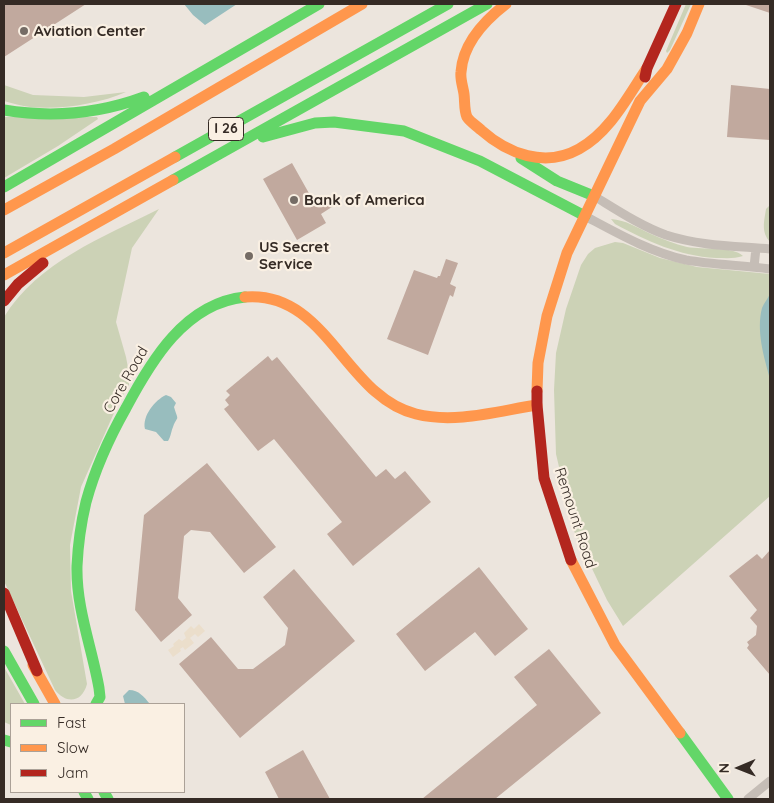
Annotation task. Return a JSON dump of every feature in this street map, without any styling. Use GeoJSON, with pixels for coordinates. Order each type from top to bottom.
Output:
{"type":"FeatureCollection","features":[{"type":"Feature","properties":{"kind":"main road"},"geometry":{"type":"LineString","coordinates":[[4,187],[319,4]]}},
{"type":"Feature","properties":{"kind":"main road","name":"I 26"},"geometry":{"type":"LineString","coordinates":[[4,210],[114,149],[362,4]]}},
{"type":"Feature","properties":{"kind":"main road","name":"I 26"},"geometry":{"type":"LineString","coordinates":[[4,254],[448,4]]}},
{"type":"Feature","properties":{"kind":"main road"},"geometry":{"type":"LineString","coordinates":[[4,276],[487,4]]}},
{"type":"Feature","properties":{"kind":"main road"},"geometry":{"type":"LineString","coordinates":[[506,4],[494,12],[468,44],[460,71],[467,116],[492,141],[557,181],[594,196]]}},
{"type":"Feature","properties":{"kind":"main road","name":"Remount Road"},"geometry":{"type":"LineString","coordinates":[[676,4],[647,68],[640,101],[567,253],[547,316],[538,363],[537,405],[544,478],[572,564],[615,645],[728,799]]}},
{"type":"Feature","properties":{"kind":"main road","name":"Remount Road"},"geometry":{"type":"LineString","coordinates":[[640,101],[667,69],[687,33],[699,4]]}},
{"type":"Feature","properties":{"kind":"main road"},"geometry":{"type":"LineString","coordinates":[[4,110],[54,115],[94,111],[120,105],[154,93],[229,55]]}},
{"type":"Feature","properties":{"kind":"main road"},"geometry":{"type":"LineString","coordinates":[[513,153],[532,158],[559,157],[591,141],[614,116],[647,68]]}},
{"type":"Feature","properties":{"kind":"main road"},"geometry":{"type":"LineString","coordinates":[[186,173],[256,140],[276,133],[315,123],[343,123],[404,131],[480,161],[585,216]]}},
{"type":"Feature","properties":{"kind":"main road"},"geometry":{"type":"LineString","coordinates":[[4,301],[18,284],[34,270],[108,217]]}},
{"type":"Feature","properties":{"kind":"main road","name":"Core Road"},"geometry":{"type":"LineString","coordinates":[[96,703],[100,692],[86,635],[78,585],[78,542],[86,500],[106,448],[121,416],[149,366],[168,342],[198,316],[231,300],[258,297],[290,305],[307,316],[365,381],[387,402],[420,416],[446,418],[537,405]]}},
{"type":"Feature","properties":{"kind":"main road"},"geometry":{"type":"LineString","coordinates":[[4,593],[37,671]]}},
{"type":"Feature","properties":{"kind":"main road"},"geometry":{"type":"LineString","coordinates":[[4,612],[54,703]]}},
{"type":"Feature","properties":{"kind":"main road"},"geometry":{"type":"LineString","coordinates":[[4,651],[33,703]]}},
{"type":"Feature","properties":{"kind":"street"},"geometry":{"type":"LineString","coordinates":[[594,196],[638,222],[664,234],[703,244],[770,249]]}},
{"type":"Feature","properties":{"kind":"street"},"geometry":{"type":"LineString","coordinates":[[585,216],[623,236],[670,255],[704,262],[770,268]]}},
{"type":"Feature","properties":{"kind":"street"},"geometry":{"type":"LineString","coordinates":[[754,267],[756,248]]}},
{"type":"Feature","properties":{"kind":"street"},"geometry":{"type":"LineString","coordinates":[[748,799],[770,781]]}},
{"type":"Feature","properties":{"kind":"green space"},"geometry":{"type":"Polygon","coordinates":[[[686,4],[691,4],[667,53],[666,51],[686,4]]]}},
{"type":"Feature","properties":{"kind":"green space"},"geometry":{"type":"Polygon","coordinates":[[[4,85],[33,95],[84,97],[126,92],[92,103],[42,108],[27,107],[4,101],[4,85]]]}},
{"type":"Feature","properties":{"kind":"green space"},"geometry":{"type":"Polygon","coordinates":[[[4,117],[97,117],[98,119],[58,146],[4,178],[4,117]]]}},
{"type":"Feature","properties":{"kind":"green space"},"geometry":{"type":"Polygon","coordinates":[[[770,205],[770,242],[765,234],[764,227],[766,209],[770,205]]]}},
{"type":"Feature","properties":{"kind":"green space"},"geometry":{"type":"Polygon","coordinates":[[[159,209],[132,248],[116,322],[126,357],[129,385],[118,404],[81,487],[70,545],[71,591],[87,684],[85,690],[78,698],[69,699],[59,695],[55,690],[4,581],[4,317],[18,298],[53,266],[94,241],[159,209]]]}},
{"type":"Feature","properties":{"kind":"green space"},"geometry":{"type":"Polygon","coordinates":[[[611,219],[627,223],[682,246],[732,251],[743,256],[733,258],[702,257],[676,251],[639,236],[615,224],[611,219]]]}},
{"type":"Feature","properties":{"kind":"green space"},"geometry":{"type":"Polygon","coordinates":[[[615,242],[623,243],[660,258],[697,267],[770,274],[770,496],[623,626],[607,600],[574,531],[556,454],[554,390],[556,353],[566,309],[581,265],[588,254],[595,248],[615,242]]]}},
{"type":"Feature","properties":{"kind":"green space"},"geometry":{"type":"Polygon","coordinates":[[[4,667],[24,703],[10,703],[10,725],[4,722],[4,667]]]}},
{"type":"Feature","properties":{"kind":"shaded area"},"geometry":{"type":"Polygon","coordinates":[[[199,624],[205,631],[198,637],[195,634],[190,638],[194,643],[185,650],[183,647],[180,649],[181,651],[173,657],[168,650],[179,639],[182,641],[186,638],[184,633],[191,626],[194,629],[199,624]]]}},
{"type":"Feature","properties":{"kind":"water"},"geometry":{"type":"Polygon","coordinates":[[[184,4],[237,4],[205,25],[184,4]]]}},
{"type":"Feature","properties":{"kind":"water"},"geometry":{"type":"Polygon","coordinates":[[[770,294],[770,379],[762,344],[760,317],[762,308],[770,294]]]}},
{"type":"Feature","properties":{"kind":"water"},"geometry":{"type":"Polygon","coordinates":[[[166,395],[171,397],[176,403],[174,407],[177,418],[168,441],[164,441],[156,432],[145,429],[145,419],[150,409],[166,395]]]}},
{"type":"Feature","properties":{"kind":"water"},"geometry":{"type":"Polygon","coordinates":[[[129,690],[133,690],[143,696],[149,703],[125,703],[123,696],[129,690]]]}},
{"type":"Feature","properties":{"kind":"building","name":"Aviation Center"},"geometry":{"type":"Polygon","coordinates":[[[4,4],[86,4],[4,57],[4,4]]]}},
{"type":"Feature","properties":{"kind":"building"},"geometry":{"type":"Polygon","coordinates":[[[770,4],[770,13],[746,5],[770,4]]]}},
{"type":"Feature","properties":{"kind":"building"},"geometry":{"type":"Polygon","coordinates":[[[731,85],[770,89],[770,140],[727,137],[731,85]]]}},
{"type":"Feature","properties":{"kind":"building","name":"Bank of America"},"geometry":{"type":"Polygon","coordinates":[[[292,163],[315,204],[330,195],[335,205],[321,214],[326,223],[297,240],[263,179],[292,163]]]}},
{"type":"Feature","properties":{"kind":"building"},"geometry":{"type":"Polygon","coordinates":[[[446,259],[458,263],[450,284],[456,287],[453,297],[450,295],[428,355],[387,339],[414,270],[437,278],[440,276],[446,259]]]}},
{"type":"Feature","properties":{"kind":"building"},"geometry":{"type":"Polygon","coordinates":[[[268,356],[272,361],[277,357],[376,477],[386,469],[395,479],[405,471],[431,502],[353,566],[327,534],[342,522],[274,439],[258,451],[224,409],[229,405],[225,400],[230,395],[226,391],[268,356]]]}},
{"type":"Feature","properties":{"kind":"building"},"geometry":{"type":"Polygon","coordinates":[[[207,463],[276,547],[244,573],[210,532],[191,530],[184,536],[178,598],[192,615],[161,642],[135,610],[144,515],[207,463]]]}},
{"type":"Feature","properties":{"kind":"building"},"geometry":{"type":"Polygon","coordinates":[[[770,550],[770,675],[747,648],[749,645],[747,642],[756,635],[757,626],[750,618],[757,610],[729,576],[757,554],[762,559],[770,550]]]}},
{"type":"Feature","properties":{"kind":"building"},"geometry":{"type":"Polygon","coordinates":[[[479,567],[528,629],[495,656],[475,632],[425,671],[396,634],[479,567]]]}},
{"type":"Feature","properties":{"kind":"building"},"geometry":{"type":"Polygon","coordinates":[[[294,569],[355,641],[240,738],[179,664],[211,637],[238,669],[253,669],[285,645],[288,628],[263,597],[294,569]]]}},
{"type":"Feature","properties":{"kind":"building"},"geometry":{"type":"Polygon","coordinates":[[[549,649],[601,713],[495,799],[422,799],[537,705],[514,677],[549,649]]]}},
{"type":"Feature","properties":{"kind":"building"},"geometry":{"type":"Polygon","coordinates":[[[303,750],[330,799],[279,799],[265,772],[303,750]]]}},
{"type":"Feature","properties":{"kind":"traffic: fast"},"geometry":{"type":"LineString","coordinates":[[4,187],[319,4]]}},
{"type":"Feature","properties":{"kind":"traffic: fast"},"geometry":{"type":"LineString","coordinates":[[175,157],[448,4]]}},
{"type":"Feature","properties":{"kind":"traffic: fast"},"geometry":{"type":"LineString","coordinates":[[173,180],[487,4]]}},
{"type":"Feature","properties":{"kind":"traffic: fast"},"geometry":{"type":"LineString","coordinates":[[4,110],[40,114],[75,113],[127,103],[144,97]]}},
{"type":"Feature","properties":{"kind":"traffic: fast"},"geometry":{"type":"LineString","coordinates":[[263,137],[315,123],[334,122],[404,131],[480,161],[585,216]]}},
{"type":"Feature","properties":{"kind":"traffic: fast"},"geometry":{"type":"LineString","coordinates":[[521,158],[557,181],[594,196]]}},
{"type":"Feature","properties":{"kind":"traffic: fast"},"geometry":{"type":"LineString","coordinates":[[97,703],[100,697],[99,688],[79,597],[77,566],[86,502],[98,466],[108,442],[136,390],[172,337],[205,310],[224,302],[245,297]]}},
{"type":"Feature","properties":{"kind":"traffic: fast"},"geometry":{"type":"LineString","coordinates":[[4,651],[33,703]]}},
{"type":"Feature","properties":{"kind":"traffic: fast"},"geometry":{"type":"LineString","coordinates":[[680,733],[728,799]]}},
{"type":"Feature","properties":{"kind":"traffic: fast"},"geometry":{"type":"LineString","coordinates":[[4,740],[10,742]]}},
{"type":"Feature","properties":{"kind":"traffic: fast"},"geometry":{"type":"LineString","coordinates":[[85,793],[88,799]]}},
{"type":"Feature","properties":{"kind":"traffic: fast"},"geometry":{"type":"LineString","coordinates":[[105,793],[108,799]]}},
{"type":"Feature","properties":{"kind":"traffic: slow"},"geometry":{"type":"LineString","coordinates":[[4,210],[114,149],[362,4]]}},
{"type":"Feature","properties":{"kind":"traffic: slow"},"geometry":{"type":"LineString","coordinates":[[506,4],[483,25],[470,42],[463,61],[461,77],[465,112],[468,119],[503,146],[515,152],[540,158],[566,155],[579,149],[590,142],[609,123],[647,68]]}},
{"type":"Feature","properties":{"kind":"traffic: slow"},"geometry":{"type":"LineString","coordinates":[[537,391],[538,363],[547,316],[567,253],[640,101],[667,69],[687,33],[699,4]]}},
{"type":"Feature","properties":{"kind":"traffic: slow"},"geometry":{"type":"LineString","coordinates":[[4,253],[175,157]]}},
{"type":"Feature","properties":{"kind":"traffic: slow"},"geometry":{"type":"LineString","coordinates":[[4,275],[173,180]]}},
{"type":"Feature","properties":{"kind":"traffic: slow"},"geometry":{"type":"LineString","coordinates":[[245,297],[273,299],[296,310],[316,326],[371,388],[392,404],[416,414],[431,417],[461,417],[537,405]]}},
{"type":"Feature","properties":{"kind":"traffic: slow"},"geometry":{"type":"LineString","coordinates":[[571,560],[615,645],[680,733]]}},
{"type":"Feature","properties":{"kind":"traffic: slow"},"geometry":{"type":"LineString","coordinates":[[33,665],[54,703]]}},
{"type":"Feature","properties":{"kind":"traffic: jam"},"geometry":{"type":"LineString","coordinates":[[645,77],[647,68],[676,4]]}},
{"type":"Feature","properties":{"kind":"traffic: jam"},"geometry":{"type":"LineString","coordinates":[[4,301],[18,284],[43,263]]}},
{"type":"Feature","properties":{"kind":"traffic: jam"},"geometry":{"type":"LineString","coordinates":[[537,391],[544,478],[571,560]]}},
{"type":"Feature","properties":{"kind":"traffic: jam"},"geometry":{"type":"LineString","coordinates":[[4,593],[37,671]]}},
{"type":"Feature","properties":{"kind":"place","name":"Aviation Center"},"geometry":{"type":"Point","coordinates":[24,31]}},
{"type":"Feature","properties":{"kind":"place","name":"Bank of America"},"geometry":{"type":"Point","coordinates":[294,200]}},
{"type":"Feature","properties":{"kind":"place","name":"US Secret Service"},"geometry":{"type":"Point","coordinates":[249,256]}}]}
